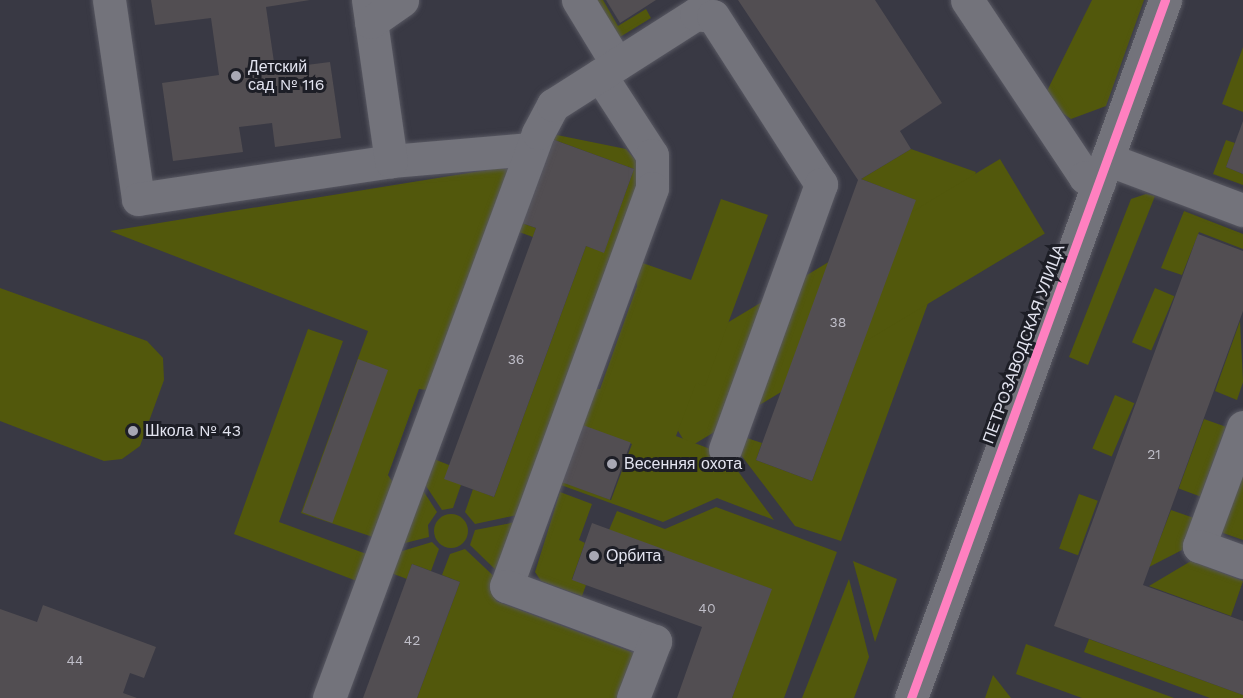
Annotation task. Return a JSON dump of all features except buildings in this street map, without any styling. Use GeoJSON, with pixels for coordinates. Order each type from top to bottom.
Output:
{"type":"FeatureCollection","features":[{"type":"Feature","properties":{"kind":"street"},"geometry":{"type":"LineString","coordinates":[[109,0],[138,199],[391,161],[530,149]]}},
{"type":"Feature","properties":{"kind":"street"},"geometry":{"type":"LineString","coordinates":[[391,161],[370,11],[402,0]]}},
{"type":"Feature","properties":{"kind":"street"},"geometry":{"type":"LineString","coordinates":[[578,0],[609,70],[652,155],[652,188],[506,586],[655,641],[633,698]]}},
{"type":"Feature","properties":{"kind":"street"},"geometry":{"type":"LineString","coordinates":[[967,0],[1085,177],[1103,171],[1243,210]]}},
{"type":"Feature","properties":{"kind":"street","name":"ПЕТРОЗАВОДСКАЯ УЛИЦА"},"geometry":{"type":"LineString","coordinates":[[911,698],[1165,0]]}},
{"type":"Feature","properties":{"kind":"street"},"geometry":{"type":"LineString","coordinates":[[329,698],[530,149],[553,105],[696,14],[713,16],[822,184],[725,449]]}},
{"type":"Feature","properties":{"kind":"street"},"geometry":{"type":"LineString","coordinates":[[1243,427],[1199,546],[1243,562]]}},
{"type":"Feature","properties":{"kind":"green space"},"geometry":{"type":"Polygon","coordinates":[[[596,0],[603,0],[618,26],[646,9],[651,18],[620,37],[596,0]]]}},
{"type":"Feature","properties":{"kind":"green space"},"geometry":{"type":"Polygon","coordinates":[[[1092,0],[1144,0],[1106,106],[1071,119],[1061,112],[1047,91],[1092,0]]]}},
{"type":"Feature","properties":{"kind":"green space"},"geometry":{"type":"Polygon","coordinates":[[[1243,47],[1243,112],[1222,104],[1243,47]]]}},
{"type":"Feature","properties":{"kind":"green space"},"geometry":{"type":"Polygon","coordinates":[[[552,134],[626,149],[639,164],[646,187],[527,513],[475,524],[465,512],[473,489],[494,497],[586,246],[604,252],[634,169],[549,138],[519,222],[536,228],[533,237],[508,228],[538,143],[552,134]]]}},
{"type":"Feature","properties":{"kind":"green space"},"geometry":{"type":"Polygon","coordinates":[[[1226,140],[1235,143],[1226,167],[1243,174],[1243,185],[1213,174],[1226,140]]]}},
{"type":"Feature","properties":{"kind":"green space"},"geometry":{"type":"Polygon","coordinates":[[[911,149],[976,172],[841,541],[795,526],[741,455],[747,438],[762,443],[756,460],[812,481],[915,200],[861,179],[911,149]]]}},
{"type":"Feature","properties":{"kind":"green space"},"geometry":{"type":"Polygon","coordinates":[[[1000,159],[1045,234],[688,448],[643,373],[1000,159]]]}},
{"type":"Feature","properties":{"kind":"green space"},"geometry":{"type":"Polygon","coordinates":[[[493,169],[509,169],[427,390],[419,389],[388,475],[397,489],[373,537],[301,513],[368,331],[110,231],[493,169]]]}},
{"type":"Feature","properties":{"kind":"green space"},"geometry":{"type":"Polygon","coordinates":[[[1146,194],[1155,196],[1088,365],[1069,357],[1131,199],[1146,194]]]}},
{"type":"Feature","properties":{"kind":"green space"},"geometry":{"type":"Polygon","coordinates":[[[721,199],[768,215],[705,386],[696,383],[676,436],[726,455],[774,520],[717,498],[663,522],[547,480],[560,481],[611,500],[632,444],[580,425],[588,389],[600,389],[637,286],[634,260],[691,280],[721,199]]]}},
{"type":"Feature","properties":{"kind":"green space"},"geometry":{"type":"Polygon","coordinates":[[[1184,211],[1243,234],[1243,249],[1199,232],[1182,275],[1161,268],[1184,211]]]}},
{"type":"Feature","properties":{"kind":"green space"},"geometry":{"type":"Polygon","coordinates":[[[0,288],[147,341],[163,358],[164,380],[140,446],[122,459],[104,461],[0,421],[0,288]]]}},
{"type":"Feature","properties":{"kind":"green space"},"geometry":{"type":"Polygon","coordinates":[[[1155,288],[1174,296],[1151,351],[1132,342],[1155,288]]]}},
{"type":"Feature","properties":{"kind":"green space"},"geometry":{"type":"Polygon","coordinates":[[[1240,321],[1243,382],[1237,400],[1215,391],[1240,321]]]}},
{"type":"Feature","properties":{"kind":"green space"},"geometry":{"type":"Polygon","coordinates":[[[308,329],[343,341],[279,522],[372,556],[362,583],[234,534],[308,329]]]}},
{"type":"Feature","properties":{"kind":"green space"},"geometry":{"type":"Polygon","coordinates":[[[1115,395],[1134,403],[1112,457],[1092,448],[1115,395]]]}},
{"type":"Feature","properties":{"kind":"green space"},"geometry":{"type":"Polygon","coordinates":[[[1204,419],[1226,427],[1200,496],[1179,489],[1204,419]]]}},
{"type":"Feature","properties":{"kind":"green space"},"geometry":{"type":"Polygon","coordinates":[[[1243,445],[1243,540],[1223,533],[1215,521],[1243,445]]]}},
{"type":"Feature","properties":{"kind":"green space"},"geometry":{"type":"Polygon","coordinates":[[[434,459],[449,465],[461,485],[453,508],[442,510],[424,483],[434,459]]]}},
{"type":"Feature","properties":{"kind":"green space"},"geometry":{"type":"Polygon","coordinates":[[[422,489],[437,512],[428,525],[429,537],[401,544],[422,489]]]}},
{"type":"Feature","properties":{"kind":"green space"},"geometry":{"type":"Polygon","coordinates":[[[560,492],[592,504],[579,540],[585,543],[572,579],[586,585],[582,596],[541,581],[535,572],[560,492]]]}},
{"type":"Feature","properties":{"kind":"green space"},"geometry":{"type":"Polygon","coordinates":[[[1079,494],[1098,501],[1078,555],[1059,549],[1079,494]]]}},
{"type":"Feature","properties":{"kind":"green space"},"geometry":{"type":"Polygon","coordinates":[[[716,507],[837,552],[784,698],[732,698],[771,589],[609,530],[617,511],[665,529],[716,507]]]}},
{"type":"Feature","properties":{"kind":"green space"},"geometry":{"type":"Polygon","coordinates":[[[1171,510],[1194,518],[1182,550],[1149,567],[1171,510]]]}},
{"type":"Feature","properties":{"kind":"green space"},"geometry":{"type":"Polygon","coordinates":[[[451,514],[463,519],[468,531],[463,543],[451,548],[439,543],[434,531],[439,519],[451,514]]]}},
{"type":"Feature","properties":{"kind":"green space"},"geometry":{"type":"Polygon","coordinates":[[[526,520],[504,578],[470,545],[475,530],[526,520]]]}},
{"type":"Feature","properties":{"kind":"green space"},"geometry":{"type":"Polygon","coordinates":[[[432,542],[439,549],[431,571],[412,564],[407,579],[391,573],[399,552],[432,542]]]}},
{"type":"Feature","properties":{"kind":"green space"},"geometry":{"type":"Polygon","coordinates":[[[465,549],[502,584],[496,601],[634,653],[621,698],[417,698],[460,582],[442,575],[450,554],[465,549]]]}},
{"type":"Feature","properties":{"kind":"green space"},"geometry":{"type":"Polygon","coordinates":[[[853,561],[897,579],[875,642],[853,561]]]}},
{"type":"Feature","properties":{"kind":"green space"},"geometry":{"type":"Polygon","coordinates":[[[1191,561],[1243,581],[1231,616],[1149,586],[1191,561]]]}},
{"type":"Feature","properties":{"kind":"green space"},"geometry":{"type":"Polygon","coordinates":[[[849,579],[869,657],[854,698],[802,698],[849,579]]]}},
{"type":"Feature","properties":{"kind":"green space"},"geometry":{"type":"Polygon","coordinates":[[[1089,639],[1243,695],[1243,698],[1210,698],[1084,652],[1089,639]]]}},
{"type":"Feature","properties":{"kind":"green space"},"geometry":{"type":"Polygon","coordinates":[[[1026,644],[1174,698],[1082,698],[1016,674],[1026,644]]]}},
{"type":"Feature","properties":{"kind":"green space"},"geometry":{"type":"Polygon","coordinates":[[[993,675],[1011,698],[985,698],[993,675]]]}},
{"type":"Feature","properties":{"kind":"cycle path"},"geometry":{"type":"LineString","coordinates":[[911,698],[1165,0]]}},
{"type":"Feature","properties":{"kind":"place","name":"Детский сад № 116"},"geometry":{"type":"Point","coordinates":[236,76]}},
{"type":"Feature","properties":{"kind":"place","name":"Школа № 43"},"geometry":{"type":"Point","coordinates":[133,431]}},
{"type":"Feature","properties":{"kind":"place","name":"Весенняя охота"},"geometry":{"type":"Point","coordinates":[612,464]}},
{"type":"Feature","properties":{"kind":"place","name":"Орбита"},"geometry":{"type":"Point","coordinates":[594,556]}}]}
